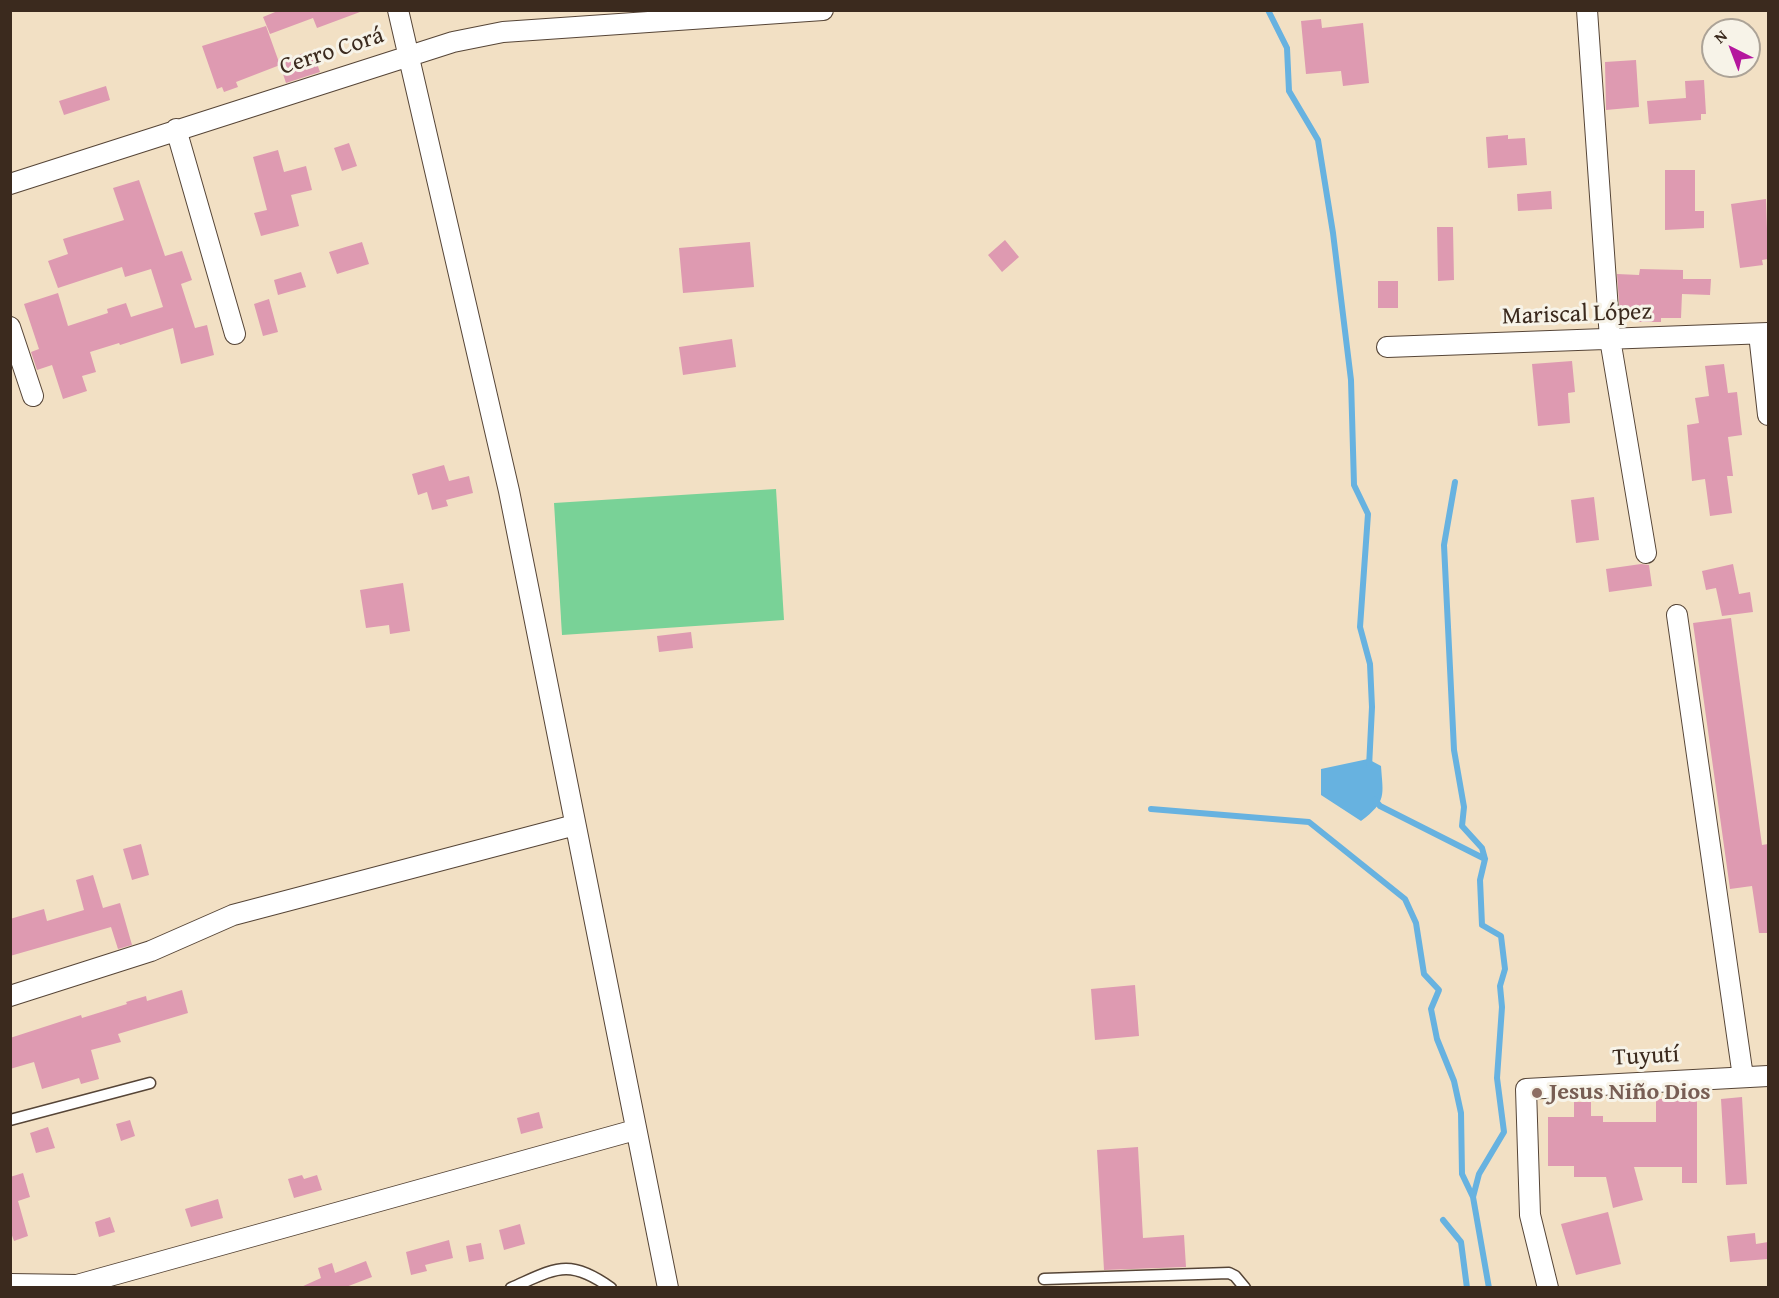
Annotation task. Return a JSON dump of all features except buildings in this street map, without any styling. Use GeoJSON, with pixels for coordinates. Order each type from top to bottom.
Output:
{"type":"FeatureCollection","features":[{"type":"Feature","properties":{"kind":"street"},"geometry":{"type":"LineString","coordinates":[[398,10],[509,491],[668,1287]]}},
{"type":"Feature","properties":{"kind":"street","name":"Cerro Corá"},"geometry":{"type":"LineString","coordinates":[[10,184],[409,54],[503,32],[823,10]]}},
{"type":"Feature","properties":{"kind":"street"},"geometry":{"type":"LineString","coordinates":[[1587,10],[1610,339],[1646,553]]}},
{"type":"Feature","properties":{"kind":"street"},"geometry":{"type":"LineString","coordinates":[[176,129],[235,334]]}},
{"type":"Feature","properties":{"kind":"street"},"geometry":{"type":"LineString","coordinates":[[10,327],[33,396]]}},
{"type":"Feature","properties":{"kind":"street"},"geometry":{"type":"LineString","coordinates":[[1764,333],[1768,415]]}},
{"type":"Feature","properties":{"kind":"street","name":"Mariscal López"},"geometry":{"type":"LineString","coordinates":[[1387,347],[1764,333]]}},
{"type":"Feature","properties":{"kind":"street"},"geometry":{"type":"LineString","coordinates":[[1677,615],[1743,1077]]}},
{"type":"Feature","properties":{"kind":"street"},"geometry":{"type":"LineString","coordinates":[[10,996],[151,951],[233,915],[575,825]]}},
{"type":"Feature","properties":{"kind":"street","name":"Tuyutí"},"geometry":{"type":"LineString","coordinates":[[1548,1287],[1530,1215],[1526,1089],[1768,1076]]}},
{"type":"Feature","properties":{"kind":"street"},"geometry":{"type":"LineString","coordinates":[[10,1284],[75,1286],[635,1130]]}},
{"type":"Feature","properties":{"kind":"lane"},"geometry":{"type":"LineString","coordinates":[[10,1120],[150,1083]]}},
{"type":"Feature","properties":{"kind":"lane"},"geometry":{"type":"LineString","coordinates":[[511,1287],[565,1267],[587,1272],[610,1287]]}},
{"type":"Feature","properties":{"kind":"lane"},"geometry":{"type":"LineString","coordinates":[[1044,1279],[1229,1273],[1245,1287]]}},
{"type":"Feature","properties":{"kind":"green space"},"geometry":{"type":"Polygon","coordinates":[[[776,489],[784,620],[562,635],[554,503],[776,489]]]}},
{"type":"Feature","properties":{"kind":"water"},"geometry":{"type":"Polygon","coordinates":[[[1368,759],[1381,766],[1382,791],[1379,803],[1361,821],[1321,795],[1321,769],[1368,759]]]}},
{"type":"Feature","properties":{"kind":"waterway"},"geometry":{"type":"LineString","coordinates":[[1268,10],[1287,48],[1289,91],[1318,140],[1333,233],[1351,380],[1354,485],[1368,514],[1360,627],[1370,664],[1372,707],[1369,767]]}},
{"type":"Feature","properties":{"kind":"waterway"},"geometry":{"type":"LineString","coordinates":[[1455,482],[1444,545],[1454,750],[1464,807],[1462,826],[1482,848],[1485,859],[1480,880],[1482,925],[1501,936],[1505,969],[1500,986],[1502,1007],[1497,1078],[1504,1132],[1479,1174],[1473,1197]]}},
{"type":"Feature","properties":{"kind":"waterway"},"geometry":{"type":"LineString","coordinates":[[1375,800],[1380,806],[1485,859]]}},
{"type":"Feature","properties":{"kind":"waterway"},"geometry":{"type":"LineString","coordinates":[[1151,809],[1309,822],[1405,899],[1416,923],[1424,974],[1439,990],[1431,1009],[1437,1039],[1454,1081],[1461,1113],[1462,1174],[1473,1197],[1489,1288]]}},
{"type":"Feature","properties":{"kind":"waterway"},"geometry":{"type":"LineString","coordinates":[[1443,1220],[1461,1242],[1467,1288]]}},
{"type":"Feature","properties":{"kind":"place","name":"Jesus Niño Dios"},"geometry":{"type":"Point","coordinates":[1537,1093]}}]}
